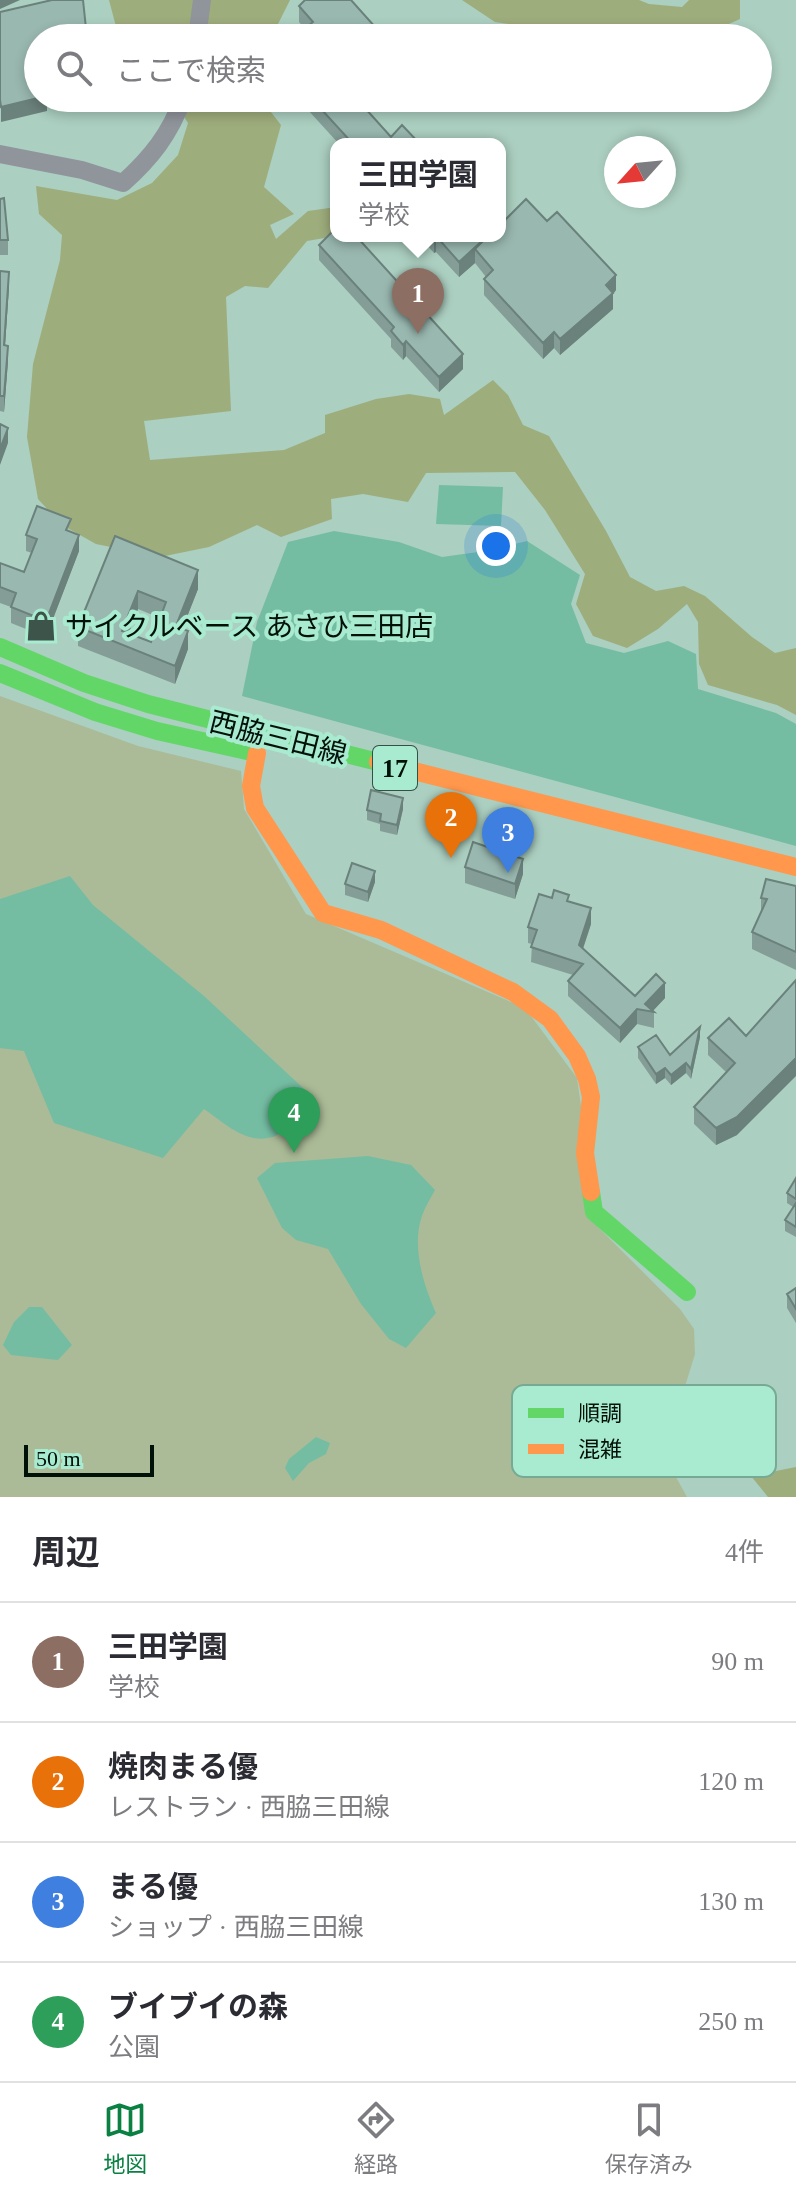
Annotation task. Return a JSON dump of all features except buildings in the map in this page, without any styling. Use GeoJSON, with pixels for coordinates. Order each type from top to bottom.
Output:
{"type":"FeatureCollection","features":[{"type":"Feature","properties":{"kind":"main road","name":"西脇三田線"},"geometry":{"type":"LineString","coordinates":[[0,647],[84,683],[148,704],[796,867]]}},
{"type":"Feature","properties":{"kind":"main road","name":"西脇三田線"},"geometry":{"type":"LineString","coordinates":[[0,673],[95,712],[157,731],[264,755],[251,786],[255,808],[323,913],[381,930],[513,992],[550,1019],[577,1056],[587,1079],[591,1097],[585,1153],[594,1212],[687,1292]]}},
{"type":"Feature","properties":{"kind":"street"},"geometry":{"type":"LineString","coordinates":[[199,24],[202,0]]}},
{"type":"Feature","properties":{"kind":"street"},"geometry":{"type":"LineString","coordinates":[[0,154],[82,170],[123,183],[150,159],[174,124],[178,112]]}},
{"type":"Feature","properties":{"kind":"shaded area"},"geometry":{"type":"Polygon","coordinates":[[[109,0],[290,0],[278,24],[115,24],[109,0]]]}},
{"type":"Feature","properties":{"kind":"shaded area"},"geometry":{"type":"Polygon","coordinates":[[[462,0],[639,0],[682,7],[689,0],[740,0],[740,19],[729,24],[495,22],[462,0]]]}},
{"type":"Feature","properties":{"kind":"shaded area"},"geometry":{"type":"Polygon","coordinates":[[[181,112],[271,112],[281,125],[264,187],[294,214],[270,225],[276,239],[308,211],[330,208],[330,237],[307,241],[268,288],[245,286],[226,297],[231,411],[144,421],[150,460],[284,450],[325,433],[325,415],[376,399],[409,394],[440,399],[444,415],[493,380],[508,395],[523,425],[549,436],[630,577],[656,591],[684,586],[705,596],[775,653],[796,648],[796,715],[777,705],[708,685],[699,664],[698,622],[687,604],[658,629],[627,648],[593,636],[576,604],[585,574],[545,510],[515,472],[426,473],[408,502],[363,494],[331,499],[332,519],[281,537],[257,525],[209,547],[160,557],[96,544],[62,525],[38,499],[27,437],[33,364],[60,260],[62,235],[39,214],[36,186],[117,200],[152,183],[178,155],[188,123],[181,112]]]}},
{"type":"Feature","properties":{"kind":"shaded area"},"geometry":{"type":"Polygon","coordinates":[[[439,485],[503,487],[501,526],[436,524],[439,485]]]}},
{"type":"Feature","properties":{"kind":"shaded area"},"geometry":{"type":"Polygon","coordinates":[[[334,531],[399,542],[442,557],[527,541],[580,575],[571,604],[586,643],[624,653],[668,641],[696,654],[698,689],[776,713],[796,724],[796,846],[242,696],[257,622],[288,542],[334,531]]]}},
{"type":"Feature","properties":{"kind":"shaded area"},"geometry":{"type":"Polygon","coordinates":[[[0,696],[138,746],[241,771],[244,809],[306,914],[525,1008],[577,1078],[598,1227],[680,1309],[694,1329],[695,1354],[685,1385],[512,1385],[512,1477],[676,1477],[687,1497],[0,1497],[0,696]]]}},
{"type":"Feature","properties":{"kind":"shaded area"},"geometry":{"type":"Polygon","coordinates":[[[70,876],[93,905],[204,996],[316,1100],[308,1121],[274,1136],[253,1138],[235,1131],[204,1109],[163,1158],[54,1123],[24,1051],[0,1048],[0,899],[70,876]]]}},
{"type":"Feature","properties":{"kind":"shaded area"},"geometry":{"type":"Polygon","coordinates":[[[368,1156],[411,1165],[435,1190],[421,1219],[418,1243],[424,1279],[436,1313],[406,1348],[389,1339],[361,1304],[328,1249],[296,1240],[282,1228],[257,1178],[275,1163],[368,1156]]]}},
{"type":"Feature","properties":{"kind":"shaded area"},"geometry":{"type":"Polygon","coordinates":[[[29,1307],[42,1307],[72,1345],[58,1360],[11,1355],[3,1345],[14,1322],[29,1307]]]}},
{"type":"Feature","properties":{"kind":"shaded area"},"geometry":{"type":"Polygon","coordinates":[[[316,1437],[330,1443],[326,1454],[309,1463],[293,1481],[285,1468],[289,1459],[316,1437]]]}},
{"type":"Feature","properties":{"kind":"shaded area"},"geometry":{"type":"Polygon","coordinates":[[[796,1467],[796,1497],[768,1497],[752,1477],[776,1477],[776,1471],[796,1467]]]}},
{"type":"Feature","properties":{"kind":"traffic: fast"},"geometry":{"type":"LineString","coordinates":[[0,647],[84,683],[148,704],[378,762]]}},
{"type":"Feature","properties":{"kind":"traffic: fast"},"geometry":{"type":"LineString","coordinates":[[0,673],[95,712],[157,731],[247,751]]}},
{"type":"Feature","properties":{"kind":"traffic: fast"},"geometry":{"type":"LineString","coordinates":[[591,1192],[594,1212],[687,1292]]}},
{"type":"Feature","properties":{"kind":"traffic: slow"},"geometry":{"type":"LineString","coordinates":[[257,753],[251,786],[255,808],[323,913],[381,930],[513,992],[550,1019],[577,1056],[587,1079],[591,1097],[585,1153],[591,1192]]}},
{"type":"Feature","properties":{"kind":"traffic: slow"},"geometry":{"type":"LineString","coordinates":[[378,762],[796,867]]}},
{"type":"Feature","properties":{"kind":"place","name":"三田学園"},"geometry":{"type":"Point","coordinates":[418,334]}},
{"type":"Feature","properties":{"kind":"place","name":"サイクルベース あさひ三田店"},"geometry":{"type":"Point","coordinates":[41,626]}},
{"type":"Feature","properties":{"kind":"place","name":"焼肉まる優"},"geometry":{"type":"Point","coordinates":[451,858]}},
{"type":"Feature","properties":{"kind":"place","name":"まる優"},"geometry":{"type":"Point","coordinates":[508,873]}},
{"type":"Feature","properties":{"kind":"place","name":"ブイブイの森"},"geometry":{"type":"Point","coordinates":[294,1153]}}]}
